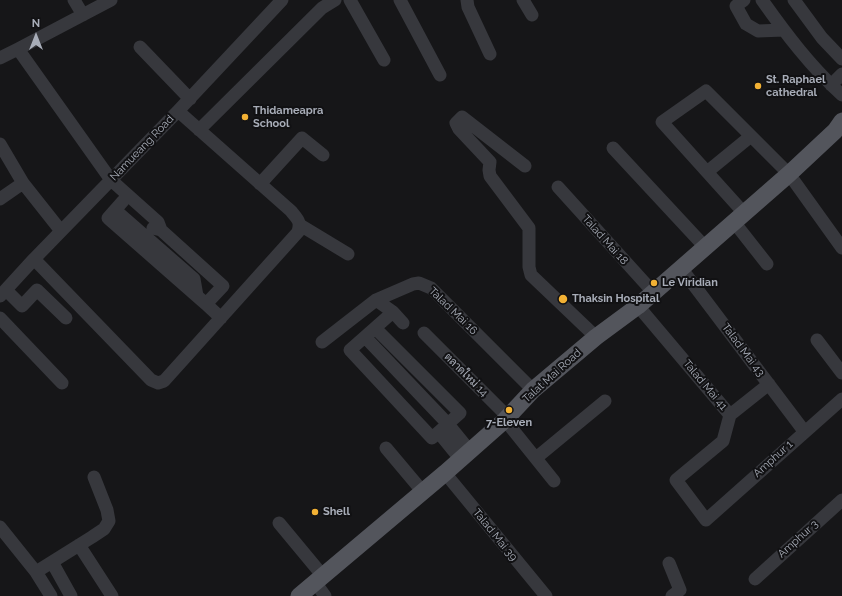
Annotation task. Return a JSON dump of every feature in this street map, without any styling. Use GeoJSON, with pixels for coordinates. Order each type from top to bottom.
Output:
{"type":"FeatureCollection","features":[{"type":"Feature","properties":{"kind":"main road","name":"Talat Mai Road"},"geometry":{"type":"LineString","coordinates":[[299,596],[321,585],[423,492],[507,419],[533,390],[596,337],[638,306],[789,174],[840,126]]}},
{"type":"Feature","properties":{"kind":"street"},"geometry":{"type":"LineString","coordinates":[[74,0],[83,15]]}},
{"type":"Feature","properties":{"kind":"street"},"geometry":{"type":"LineString","coordinates":[[0,58],[111,0]]}},
{"type":"Feature","properties":{"kind":"street","name":"Namueang Road"},"geometry":{"type":"LineString","coordinates":[[3,293],[34,258],[190,99],[282,0]]}},
{"type":"Feature","properties":{"kind":"street"},"geometry":{"type":"LineString","coordinates":[[199,130],[319,4],[334,0]]}},
{"type":"Feature","properties":{"kind":"street"},"geometry":{"type":"LineString","coordinates":[[350,0],[384,60]]}},
{"type":"Feature","properties":{"kind":"street"},"geometry":{"type":"LineString","coordinates":[[400,0],[440,75]]}},
{"type":"Feature","properties":{"kind":"street"},"geometry":{"type":"LineString","coordinates":[[467,0],[468,7],[490,54]]}},
{"type":"Feature","properties":{"kind":"street"},"geometry":{"type":"LineString","coordinates":[[523,0],[532,15]]}},
{"type":"Feature","properties":{"kind":"street"},"geometry":{"type":"LineString","coordinates":[[744,0],[736,6],[746,24],[758,30],[784,30]]}},
{"type":"Feature","properties":{"kind":"street"},"geometry":{"type":"LineString","coordinates":[[762,0],[821,76],[842,95]]}},
{"type":"Feature","properties":{"kind":"street"},"geometry":{"type":"LineString","coordinates":[[794,0],[822,38],[842,59]]}},
{"type":"Feature","properties":{"kind":"street"},"geometry":{"type":"LineString","coordinates":[[140,47],[190,99]]}},
{"type":"Feature","properties":{"kind":"street"},"geometry":{"type":"LineString","coordinates":[[18,49],[109,182],[119,205],[194,279],[202,300],[221,318]]}},
{"type":"Feature","properties":{"kind":"street"},"geometry":{"type":"LineString","coordinates":[[831,85],[842,74]]}},
{"type":"Feature","properties":{"kind":"street"},"geometry":{"type":"LineString","coordinates":[[767,264],[739,217],[707,172],[662,122],[706,92],[789,174],[842,248]]}},
{"type":"Feature","properties":{"kind":"street"},"geometry":{"type":"LineString","coordinates":[[34,258],[151,380],[158,383],[164,381],[298,232],[300,225],[298,219],[291,211],[178,111]]}},
{"type":"Feature","properties":{"kind":"street"},"geometry":{"type":"LineString","coordinates":[[525,166],[462,117],[456,123],[459,129],[490,162],[490,176],[529,228],[529,270],[531,275],[596,337]]}},
{"type":"Feature","properties":{"kind":"street"},"geometry":{"type":"LineString","coordinates":[[707,172],[751,136]]}},
{"type":"Feature","properties":{"kind":"street"},"geometry":{"type":"LineString","coordinates":[[260,184],[302,138],[323,155]]}},
{"type":"Feature","properties":{"kind":"street"},"geometry":{"type":"LineString","coordinates":[[0,144],[23,183],[61,231]]}},
{"type":"Feature","properties":{"kind":"street"},"geometry":{"type":"LineString","coordinates":[[613,148],[705,247]]}},
{"type":"Feature","properties":{"kind":"street"},"geometry":{"type":"LineString","coordinates":[[109,182],[158,222],[160,230]]}},
{"type":"Feature","properties":{"kind":"street"},"geometry":{"type":"LineString","coordinates":[[0,199],[23,183]]}},
{"type":"Feature","properties":{"kind":"street","name":"Talad Mai 18"},"geometry":{"type":"LineString","coordinates":[[558,187],[653,292]]}},
{"type":"Feature","properties":{"kind":"street"},"geometry":{"type":"LineString","coordinates":[[119,205],[151,227],[160,230],[223,286],[202,300]]}},
{"type":"Feature","properties":{"kind":"street"},"geometry":{"type":"LineString","coordinates":[[300,225],[348,254]]}},
{"type":"Feature","properties":{"kind":"street","name":"Talad Mai 43"},"geometry":{"type":"LineString","coordinates":[[681,268],[804,432]]}},
{"type":"Feature","properties":{"kind":"street","name":"Talad Mai 16"},"geometry":{"type":"LineString","coordinates":[[322,342],[376,300],[413,284],[419,283],[431,288],[533,390]]}},
{"type":"Feature","properties":{"kind":"street"},"geometry":{"type":"LineString","coordinates":[[3,293],[22,306],[37,290],[66,318]]}},
{"type":"Feature","properties":{"kind":"street"},"geometry":{"type":"LineString","coordinates":[[376,300],[393,312],[403,323]]}},
{"type":"Feature","properties":{"kind":"street","name":"Talad Mai 41"},"geometry":{"type":"LineString","coordinates":[[638,306],[730,415],[723,441],[676,480],[706,520]]}},
{"type":"Feature","properties":{"kind":"street"},"geometry":{"type":"LineString","coordinates":[[375,328],[460,413],[432,438],[350,350],[393,312]]}},
{"type":"Feature","properties":{"kind":"street"},"geometry":{"type":"LineString","coordinates":[[0,318],[62,383]]}},
{"type":"Feature","properties":{"kind":"street","name":"ตลาดใหม่ 14"},"geometry":{"type":"LineString","coordinates":[[424,333],[507,419],[554,481]]}},
{"type":"Feature","properties":{"kind":"street"},"geometry":{"type":"LineString","coordinates":[[366,337],[465,455]]}},
{"type":"Feature","properties":{"kind":"street"},"geometry":{"type":"LineString","coordinates":[[817,340],[842,373]]}},
{"type":"Feature","properties":{"kind":"street"},"geometry":{"type":"LineString","coordinates":[[730,415],[769,384]]}},
{"type":"Feature","properties":{"kind":"street","name":"Amphur 1"},"geometry":{"type":"LineString","coordinates":[[706,520],[842,399]]}},
{"type":"Feature","properties":{"kind":"street"},"geometry":{"type":"LineString","coordinates":[[536,458],[605,401]]}},
{"type":"Feature","properties":{"kind":"street"},"geometry":{"type":"LineString","coordinates":[[386,448],[423,492]]}},
{"type":"Feature","properties":{"kind":"street","name":"Talad Mai 39"},"geometry":{"type":"LineString","coordinates":[[445,473],[546,596]]}},
{"type":"Feature","properties":{"kind":"street"},"geometry":{"type":"LineString","coordinates":[[36,572],[104,529],[109,521],[107,510],[94,477]]}},
{"type":"Feature","properties":{"kind":"street","name":"Amphur 3"},"geometry":{"type":"LineString","coordinates":[[755,579],[842,500]]}},
{"type":"Feature","properties":{"kind":"street"},"geometry":{"type":"LineString","coordinates":[[279,523],[321,585]]}},
{"type":"Feature","properties":{"kind":"street"},"geometry":{"type":"LineString","coordinates":[[0,526],[36,572],[51,596]]}},
{"type":"Feature","properties":{"kind":"street"},"geometry":{"type":"LineString","coordinates":[[79,545],[112,596]]}},
{"type":"Feature","properties":{"kind":"street"},"geometry":{"type":"LineString","coordinates":[[52,562],[71,596]]}},
{"type":"Feature","properties":{"kind":"street"},"geometry":{"type":"LineString","coordinates":[[669,563],[680,590],[672,596]]}},
{"type":"Feature","properties":{"kind":"place","name":"St. Raphael cathedral"},"geometry":{"type":"Point","coordinates":[758,86]}},
{"type":"Feature","properties":{"kind":"place","name":"Thidameapra School"},"geometry":{"type":"Point","coordinates":[245,117]}},
{"type":"Feature","properties":{"kind":"place","name":"Le Viridian"},"geometry":{"type":"Point","coordinates":[654,283]}},
{"type":"Feature","properties":{"kind":"place","name":"Thaksin Hospital"},"geometry":{"type":"Point","coordinates":[563,299]}},
{"type":"Feature","properties":{"kind":"place","name":"7-Eleven"},"geometry":{"type":"Point","coordinates":[509,410]}},
{"type":"Feature","properties":{"kind":"place","name":"Shell"},"geometry":{"type":"Point","coordinates":[315,512]}}]}
